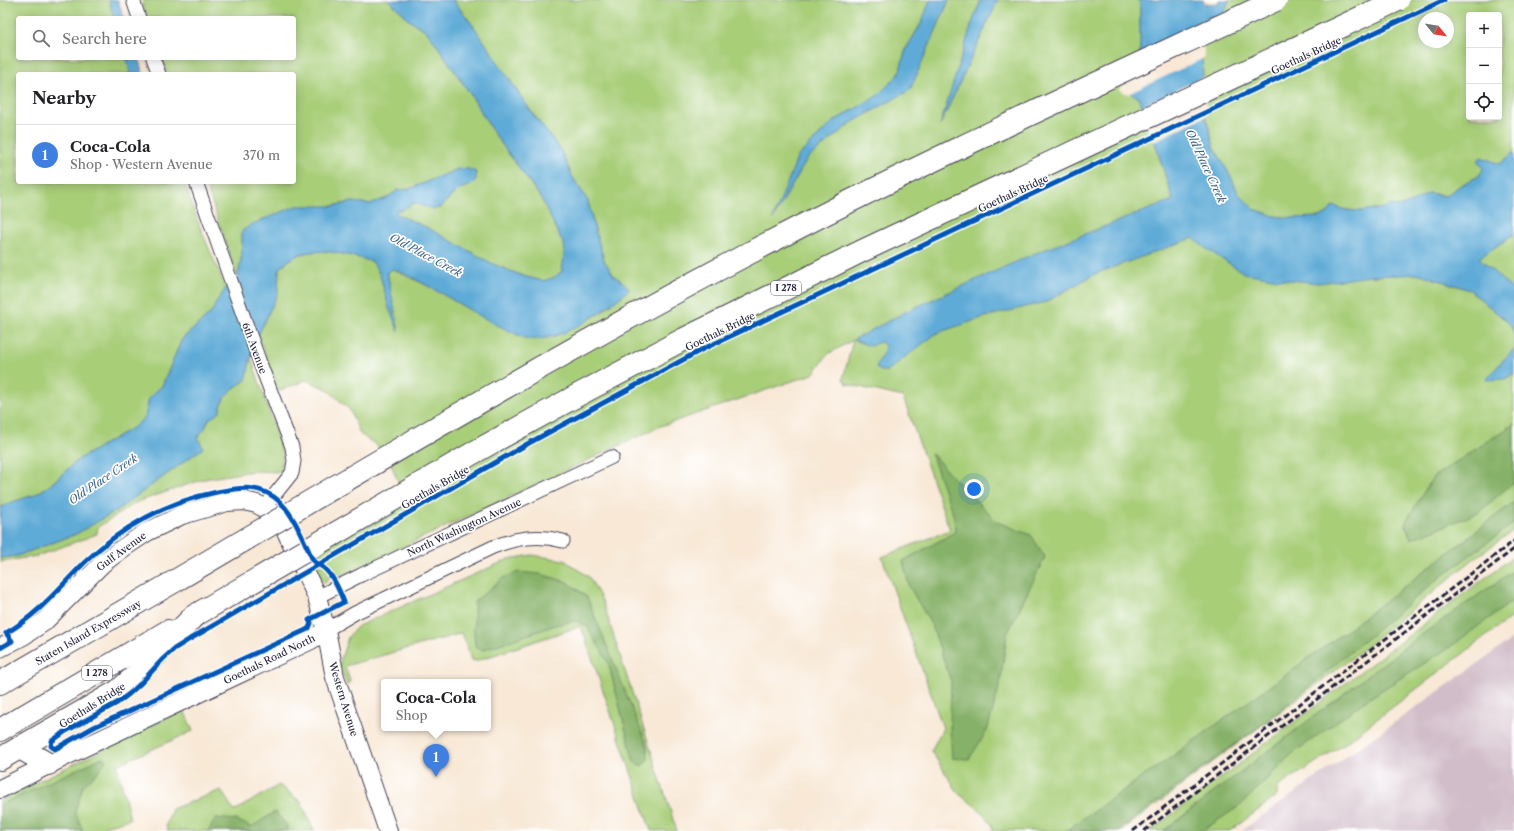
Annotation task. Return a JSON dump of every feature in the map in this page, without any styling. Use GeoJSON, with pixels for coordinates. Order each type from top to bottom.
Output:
{"type":"FeatureCollection","features":[{"type":"Feature","properties":{"kind":"highway","name":"Staten Island Expressway"},"geometry":{"type":"LineString","coordinates":[[0,683],[569,350],[730,263],[886,184],[1276,0]]}},
{"type":"Feature","properties":{"kind":"highway","name":"Goethals Bridge"},"geometry":{"type":"LineString","coordinates":[[194,616],[487,445],[684,339],[855,255],[1398,0]]}},
{"type":"Feature","properties":{"kind":"highway","name":"I 278"},"geometry":{"type":"LineString","coordinates":[[0,730],[194,616]]}},
{"type":"Feature","properties":{"kind":"highway"},"geometry":{"type":"LineString","coordinates":[[0,759],[118,691],[135,676],[194,616]]}},
{"type":"Feature","properties":{"kind":"highway"},"geometry":{"type":"LineString","coordinates":[[0,668],[15,661],[40,660]]}},
{"type":"Feature","properties":{"kind":"highway"},"geometry":{"type":"LineString","coordinates":[[20,748],[48,764]]}},
{"type":"Feature","properties":{"kind":"street"},"geometry":{"type":"LineString","coordinates":[[132,0],[138,16]]}},
{"type":"Feature","properties":{"kind":"street"},"geometry":{"type":"LineString","coordinates":[[154,60],[157,72]]}},
{"type":"Feature","properties":{"kind":"street","name":"6th Avenue"},"geometry":{"type":"LineString","coordinates":[[197,184],[260,363],[292,447],[294,461],[292,473],[264,508]]}},
{"type":"Feature","properties":{"kind":"street","name":"North Washington Avenue"},"geometry":{"type":"LineString","coordinates":[[317,598],[361,575],[612,457]]}},
{"type":"Feature","properties":{"kind":"street","name":"Gulf Avenue"},"geometry":{"type":"LineString","coordinates":[[0,648],[23,636],[44,622],[103,563],[128,544],[153,529],[182,515],[227,502],[250,502],[264,508]]}},
{"type":"Feature","properties":{"kind":"street","name":"Western Avenue"},"geometry":{"type":"LineString","coordinates":[[264,508],[277,517],[282,523],[317,598],[326,630],[335,677],[388,831]]}},
{"type":"Feature","properties":{"kind":"street","name":"Goethals Road North"},"geometry":{"type":"LineString","coordinates":[[0,789],[48,764],[311,640],[355,613],[493,547],[512,540],[532,537],[552,538],[563,541]]}},
{"type":"Feature","properties":{"kind":"shaded area"},"geometry":{"type":"Polygon","coordinates":[[[1514,638],[1514,831],[1241,831],[1514,638]]]}},
{"type":"Feature","properties":{"kind":"green space"},"geometry":{"type":"Polygon","coordinates":[[[0,0],[109,0],[113,16],[16,16],[16,60],[127,60],[130,72],[16,72],[16,184],[185,184],[201,230],[226,288],[211,313],[182,339],[162,386],[149,398],[146,417],[134,427],[79,459],[49,486],[34,495],[12,502],[0,508],[0,0]]]}},
{"type":"Feature","properties":{"kind":"green space"},"geometry":{"type":"Polygon","coordinates":[[[143,0],[388,0],[404,14],[407,19],[425,30],[434,41],[471,95],[493,132],[541,198],[565,247],[562,271],[555,277],[543,281],[523,276],[493,264],[426,227],[397,215],[395,210],[402,210],[414,203],[422,206],[440,208],[458,190],[470,185],[458,169],[409,189],[398,190],[387,198],[370,204],[352,202],[321,207],[242,232],[242,254],[238,279],[206,184],[296,184],[296,72],[166,72],[162,60],[296,60],[296,16],[146,16],[142,4],[143,0]]]}},
{"type":"Feature","properties":{"kind":"green space"},"geometry":{"type":"Polygon","coordinates":[[[453,0],[930,0],[922,22],[906,49],[899,74],[877,96],[834,121],[798,156],[775,215],[807,159],[851,123],[910,90],[949,0],[981,0],[973,20],[942,121],[998,0],[1140,0],[1140,73],[1138,97],[1145,111],[1173,200],[1371,276],[1420,274],[1470,290],[1510,324],[1514,334],[1514,349],[1496,368],[1505,379],[1514,373],[1514,530],[1471,561],[1361,651],[1121,831],[992,831],[993,826],[975,806],[959,794],[931,751],[943,728],[882,557],[950,530],[903,397],[847,384],[843,379],[853,340],[828,354],[813,374],[661,426],[336,578],[328,578],[327,582],[324,582],[308,557],[407,501],[385,451],[360,434],[350,410],[327,389],[306,380],[279,391],[258,336],[278,293],[279,268],[294,257],[303,253],[323,251],[334,252],[364,259],[373,262],[380,275],[389,308],[398,329],[387,271],[393,269],[527,339],[600,314],[629,289],[623,282],[614,276],[604,260],[588,201],[572,176],[560,149],[530,110],[475,28],[453,0]]]}},
{"type":"Feature","properties":{"kind":"green space"},"geometry":{"type":"Polygon","coordinates":[[[1229,0],[1514,0],[1514,152],[1500,164],[1483,169],[1479,176],[1461,185],[1445,196],[1428,193],[1417,200],[1399,207],[1392,205],[1384,208],[1360,211],[1346,210],[1333,206],[1328,213],[1320,217],[1291,218],[1274,216],[1254,209],[1238,193],[1214,147],[1204,110],[1201,23],[1208,17],[1223,17],[1229,0]]]}},
{"type":"Feature","properties":{"kind":"green space"},"geometry":{"type":"Polygon","coordinates":[[[1514,234],[1514,291],[1479,258],[1514,234]]]}},
{"type":"Feature","properties":{"kind":"green space"},"geometry":{"type":"Polygon","coordinates":[[[251,357],[283,454],[281,472],[253,471],[204,479],[137,502],[98,527],[97,534],[37,556],[0,562],[0,558],[17,556],[76,534],[116,511],[203,448],[198,437],[205,428],[209,419],[219,413],[224,398],[234,388],[246,380],[251,357]]]}},
{"type":"Feature","properties":{"kind":"green space"},"geometry":{"type":"Polygon","coordinates":[[[1514,424],[1514,482],[1478,513],[1411,539],[1405,523],[1433,477],[1514,424]]]}},
{"type":"Feature","properties":{"kind":"green space"},"geometry":{"type":"Polygon","coordinates":[[[931,453],[997,522],[1031,535],[1045,557],[1007,634],[1000,684],[987,731],[969,759],[952,758],[950,728],[951,681],[932,626],[909,586],[903,561],[955,532],[954,517],[931,453]]]}},
{"type":"Feature","properties":{"kind":"green space"},"geometry":{"type":"Polygon","coordinates":[[[1514,502],[1514,523],[1439,578],[1276,714],[1117,831],[1065,831],[1170,758],[1349,629],[1514,502]]]}},
{"type":"Feature","properties":{"kind":"green space"},"geometry":{"type":"Polygon","coordinates":[[[532,555],[564,560],[589,577],[602,600],[677,831],[651,831],[581,626],[476,661],[471,660],[462,633],[345,666],[350,681],[347,685],[339,665],[348,637],[358,626],[509,559],[532,555]]]}},
{"type":"Feature","properties":{"kind":"green space"},"geometry":{"type":"Polygon","coordinates":[[[1514,556],[1514,615],[1344,744],[1278,787],[1277,796],[1230,831],[1150,831],[1514,556]]]}},
{"type":"Feature","properties":{"kind":"green space"},"geometry":{"type":"Polygon","coordinates":[[[1514,570],[1514,600],[1450,647],[1368,699],[1292,754],[1241,805],[1202,831],[1163,831],[1417,638],[1514,570]]]}},
{"type":"Feature","properties":{"kind":"green space"},"geometry":{"type":"Polygon","coordinates":[[[518,572],[540,574],[568,582],[587,597],[647,745],[648,759],[642,766],[634,762],[608,662],[587,626],[575,621],[556,625],[482,650],[476,648],[474,631],[474,602],[503,578],[518,572]]]}},
{"type":"Feature","properties":{"kind":"green space"},"geometry":{"type":"Polygon","coordinates":[[[184,710],[193,731],[117,765],[130,819],[104,826],[105,831],[0,831],[0,800],[184,710]]]}},
{"type":"Feature","properties":{"kind":"green space"},"geometry":{"type":"Polygon","coordinates":[[[103,757],[106,760],[100,770],[83,786],[75,812],[83,831],[0,831],[0,805],[103,757]]]}},
{"type":"Feature","properties":{"kind":"green space"},"geometry":{"type":"Polygon","coordinates":[[[279,785],[301,802],[314,831],[168,831],[166,825],[172,809],[221,790],[234,811],[279,785]]]}},
{"type":"Feature","properties":{"kind":"green space"},"geometry":{"type":"Polygon","coordinates":[[[275,812],[287,825],[287,831],[208,831],[216,818],[236,820],[251,827],[275,812]]]}},
{"type":"Feature","properties":{"kind":"water"},"geometry":{"type":"Polygon","coordinates":[[[109,0],[118,0],[123,16],[113,16],[109,0]]]}},
{"type":"Feature","properties":{"kind":"water","name":"Old Place Creek"},"geometry":{"type":"Polygon","coordinates":[[[388,0],[453,0],[475,28],[530,110],[560,149],[572,176],[588,201],[604,260],[614,276],[630,289],[596,315],[569,330],[555,336],[541,339],[528,339],[489,321],[421,282],[393,269],[387,272],[399,332],[389,308],[380,275],[373,262],[334,252],[323,251],[303,253],[294,257],[279,268],[278,293],[258,336],[251,357],[246,380],[234,388],[224,398],[219,413],[209,419],[205,428],[198,437],[203,448],[116,511],[76,534],[17,556],[0,558],[0,508],[12,502],[34,495],[49,486],[79,459],[134,427],[145,417],[149,398],[162,386],[182,339],[211,313],[226,288],[237,279],[242,254],[242,231],[252,224],[296,206],[333,206],[352,202],[370,204],[387,198],[398,190],[409,189],[458,169],[469,169],[476,172],[476,180],[470,185],[458,190],[439,208],[432,209],[414,203],[402,210],[396,210],[397,214],[426,227],[493,264],[523,276],[543,281],[555,277],[562,271],[565,247],[541,198],[493,132],[471,95],[434,41],[425,30],[407,19],[404,14],[388,0]]]}},
{"type":"Feature","properties":{"kind":"water"},"geometry":{"type":"Polygon","coordinates":[[[930,0],[949,0],[910,90],[851,123],[807,159],[773,219],[798,156],[834,121],[877,96],[899,74],[906,49],[922,22],[930,0]]]}},
{"type":"Feature","properties":{"kind":"water"},"geometry":{"type":"Polygon","coordinates":[[[981,0],[998,0],[940,125],[973,20],[981,0]]]}},
{"type":"Feature","properties":{"kind":"water","name":"Old Place Creek"},"geometry":{"type":"Polygon","coordinates":[[[1140,0],[1203,0],[1205,4],[1218,3],[1219,0],[1229,0],[1223,17],[1208,17],[1201,23],[1204,110],[1214,147],[1238,193],[1254,209],[1274,216],[1291,218],[1320,217],[1328,213],[1333,206],[1346,210],[1360,211],[1384,208],[1392,205],[1399,207],[1417,200],[1428,193],[1446,196],[1461,185],[1479,176],[1483,169],[1478,161],[1481,157],[1500,164],[1514,152],[1514,234],[1479,258],[1514,291],[1514,334],[1510,324],[1470,290],[1420,274],[1371,276],[1319,283],[1279,279],[1244,273],[1205,248],[1193,238],[1095,274],[1046,302],[985,317],[937,333],[887,371],[881,371],[876,367],[884,351],[885,345],[880,342],[870,346],[853,340],[905,312],[1033,254],[1173,200],[1145,111],[1138,97],[1121,88],[1140,73],[1140,0]]]}},
{"type":"Feature","properties":{"kind":"water"},"geometry":{"type":"Polygon","coordinates":[[[127,60],[139,60],[142,72],[130,72],[127,60]]]}},
{"type":"Feature","properties":{"kind":"water"},"geometry":{"type":"Polygon","coordinates":[[[1514,349],[1514,373],[1505,379],[1486,380],[1496,368],[1514,349]]]}},
{"type":"Feature","properties":{"kind":"pier"},"geometry":{"type":"Polygon","coordinates":[[[1203,25],[1204,58],[1128,94],[1120,90],[1120,87],[1203,25]]]}},
{"type":"Feature","properties":{"kind":"pier"},"geometry":{"type":"Polygon","coordinates":[[[1205,76],[1206,110],[1208,115],[1152,142],[1141,107],[1205,76]]]}},
{"type":"Feature","properties":{"kind":"railway"},"geometry":{"type":"LineString","coordinates":[[1133,831],[1514,541]]}},
{"type":"Feature","properties":{"kind":"railway"},"geometry":{"type":"LineString","coordinates":[[1144,831],[1514,549]]}},
{"type":"Feature","properties":{"kind":"cycle path"},"geometry":{"type":"LineString","coordinates":[[0,648],[12,641],[6,633],[28,618],[99,549],[129,527],[180,502],[198,496],[234,489],[250,488],[266,492],[280,502],[286,508],[299,530],[313,560],[316,563],[318,564],[320,565],[323,567],[329,573],[339,589],[344,602],[309,620],[311,623],[309,628],[306,630],[94,727],[55,749],[51,746],[52,741],[66,731],[117,703],[140,684],[174,649],[190,639],[529,443],[703,349],[1444,0]]}},
{"type":"Feature","properties":{"kind":"place","name":"Coca-Cola"},"geometry":{"type":"Point","coordinates":[436,777]}}]}
